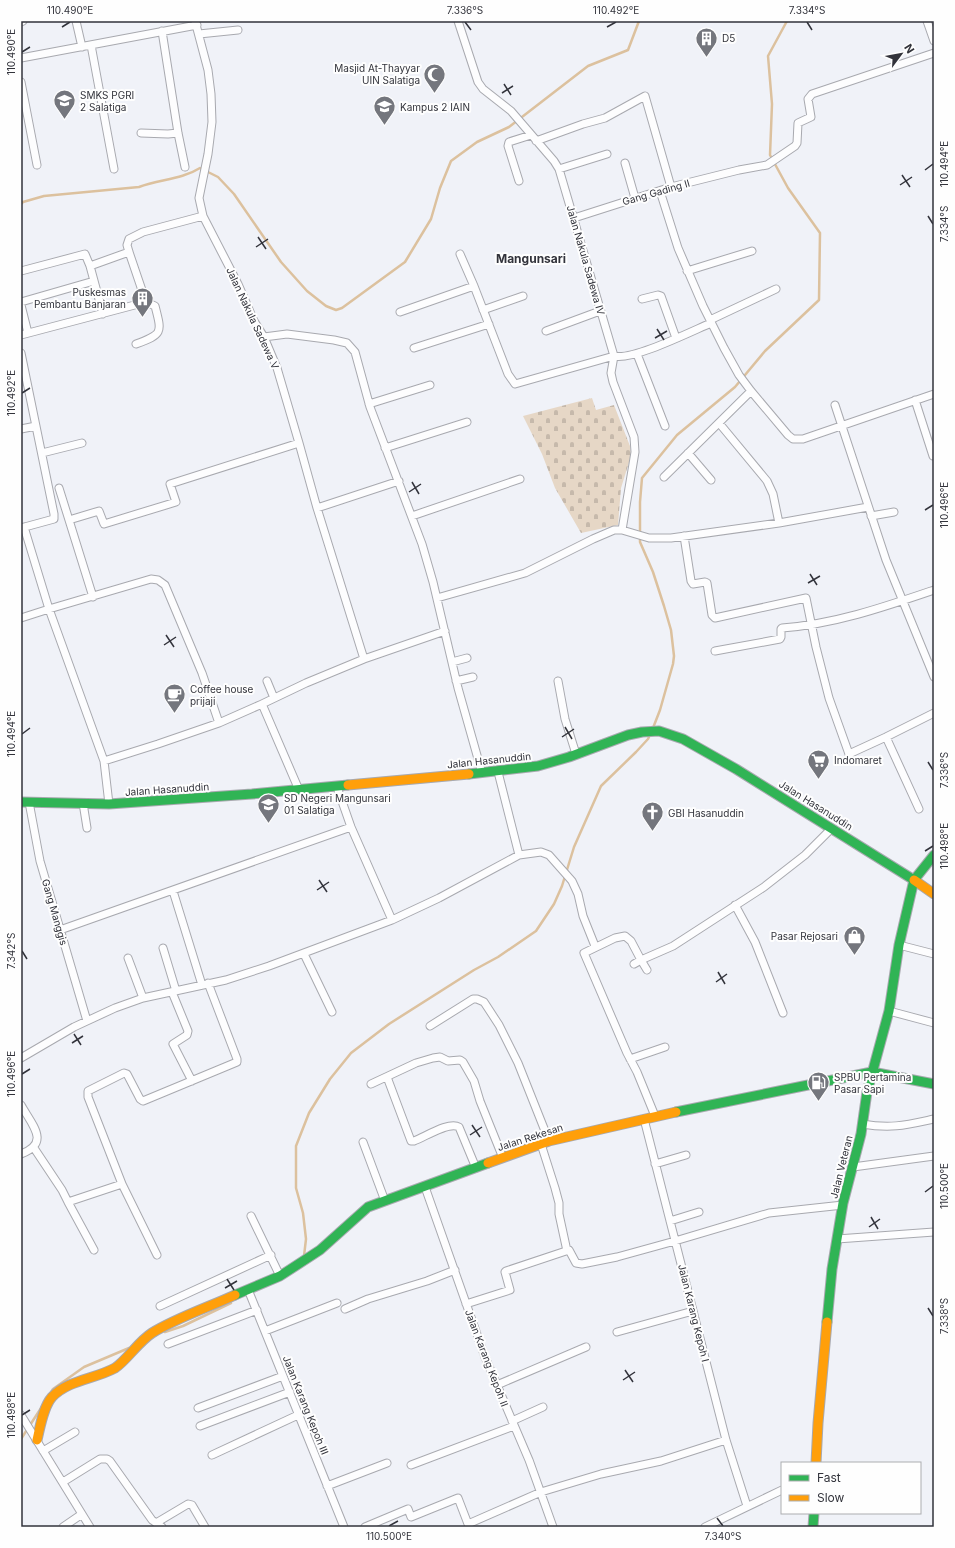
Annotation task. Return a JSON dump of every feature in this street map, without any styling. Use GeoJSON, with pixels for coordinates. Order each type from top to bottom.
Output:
{"type":"FeatureCollection","features":[{"type":"Feature","properties":{"kind":"main road","name":"Jalan Hasanuddin"},"geometry":{"type":"LineString","coordinates":[[25,802],[109,804],[252,794],[482,774],[538,766],[628,735],[659,731],[683,739],[742,773],[831,829],[848,838],[934,894]]}},
{"type":"Feature","properties":{"kind":"main road"},"geometry":{"type":"LineString","coordinates":[[914,880],[934,855]]}},
{"type":"Feature","properties":{"kind":"main road","name":"Jalan Veteran"},"geometry":{"type":"LineString","coordinates":[[816,1462],[828,1306],[837,1239],[843,1205],[862,1124],[867,1092],[889,1011],[899,945],[914,880]]}},
{"type":"Feature","properties":{"kind":"main road"},"geometry":{"type":"LineString","coordinates":[[872,1072],[934,1084]]}},
{"type":"Feature","properties":{"kind":"main road","name":"Jalan Rekesan"},"geometry":{"type":"LineString","coordinates":[[34,1437],[51,1398],[86,1378],[114,1368],[126,1358],[135,1347],[152,1333],[174,1322],[250,1294],[280,1276],[320,1250],[368,1207],[545,1142],[655,1116],[782,1089],[872,1072]]}},
{"type":"Feature","properties":{"kind":"main road"},"geometry":{"type":"LineString","coordinates":[[814,1514],[814,1527]]}},
{"type":"Feature","properties":{"kind":"street"},"geometry":{"type":"LineString","coordinates":[[76,21],[82,47]]}},
{"type":"Feature","properties":{"kind":"street","name":"Jalan Nakula Sadewa IV"},"geometry":{"type":"LineString","coordinates":[[458,21],[478,82],[483,89],[510,111],[554,161],[559,169],[614,356],[611,373],[634,437],[635,452],[622,530]]}},
{"type":"Feature","properties":{"kind":"street"},"geometry":{"type":"LineString","coordinates":[[927,21],[934,41]]}},
{"type":"Feature","properties":{"kind":"street"},"geometry":{"type":"LineString","coordinates":[[21,58],[196,23]]}},
{"type":"Feature","properties":{"kind":"street","name":"Jalan Nakula Sadewa V"},"geometry":{"type":"LineString","coordinates":[[196,23],[208,70],[211,94],[212,122],[199,198],[203,216],[238,284],[254,321],[264,337],[277,368],[317,508],[364,659]]}},
{"type":"Feature","properties":{"kind":"street"},"geometry":{"type":"LineString","coordinates":[[199,34],[238,30]]}},
{"type":"Feature","properties":{"kind":"street"},"geometry":{"type":"LineString","coordinates":[[162,31],[178,133],[185,166]]}},
{"type":"Feature","properties":{"kind":"street"},"geometry":{"type":"LineString","coordinates":[[91,45],[114,169]]}},
{"type":"Feature","properties":{"kind":"street","name":"Gang Gading II"},"geometry":{"type":"LineString","coordinates":[[574,218],[671,187],[767,165],[789,151],[797,143],[797,125],[800,121],[811,116],[808,99],[812,94],[934,53]]}},
{"type":"Feature","properties":{"kind":"street"},"geometry":{"type":"LineString","coordinates":[[21,82],[37,165]]}},
{"type":"Feature","properties":{"kind":"street"},"geometry":{"type":"LineString","coordinates":[[520,181],[508,146],[509,142],[534,138],[605,118],[645,96],[671,187]]}},
{"type":"Feature","properties":{"kind":"street"},"geometry":{"type":"LineString","coordinates":[[141,133],[178,133]]}},
{"type":"Feature","properties":{"kind":"street"},"geometry":{"type":"LineString","coordinates":[[559,169],[607,154]]}},
{"type":"Feature","properties":{"kind":"street"},"geometry":{"type":"LineString","coordinates":[[625,163],[635,198]]}},
{"type":"Feature","properties":{"kind":"street"},"geometry":{"type":"LineString","coordinates":[[660,191],[687,271],[724,348],[739,375],[788,435],[793,439],[803,439],[842,424],[934,394]]}},
{"type":"Feature","properties":{"kind":"street"},"geometry":{"type":"LineString","coordinates":[[146,302],[127,245],[129,239],[143,232],[203,216]]}},
{"type":"Feature","properties":{"kind":"street"},"geometry":{"type":"LineString","coordinates":[[687,271],[752,251]]}},
{"type":"Feature","properties":{"kind":"street"},"geometry":{"type":"LineString","coordinates":[[90,266],[129,252]]}},
{"type":"Feature","properties":{"kind":"street"},"geometry":{"type":"LineString","coordinates":[[21,271],[85,254],[90,266],[103,314]]}},
{"type":"Feature","properties":{"kind":"street"},"geometry":{"type":"LineString","coordinates":[[460,254],[508,374],[515,384],[614,356],[619,358],[637,354],[711,322],[776,289]]}},
{"type":"Feature","properties":{"kind":"street"},"geometry":{"type":"LineString","coordinates":[[94,281],[21,303],[25,334],[146,302],[155,306],[160,328],[152,338],[136,344]]}},
{"type":"Feature","properties":{"kind":"street"},"geometry":{"type":"LineString","coordinates":[[400,312],[474,286]]}},
{"type":"Feature","properties":{"kind":"street"},"geometry":{"type":"LineString","coordinates":[[642,299],[658,295],[661,296],[676,338]]}},
{"type":"Feature","properties":{"kind":"street"},"geometry":{"type":"LineString","coordinates":[[483,310],[523,296]]}},
{"type":"Feature","properties":{"kind":"street"},"geometry":{"type":"LineString","coordinates":[[546,331],[600,312]]}},
{"type":"Feature","properties":{"kind":"street"},"geometry":{"type":"LineString","coordinates":[[414,348],[489,324]]}},
{"type":"Feature","properties":{"kind":"street"},"geometry":{"type":"LineString","coordinates":[[264,337],[287,334],[334,340],[347,343],[355,352],[369,404],[422,544],[437,598],[456,681],[482,774]]}},
{"type":"Feature","properties":{"kind":"street"},"geometry":{"type":"LineString","coordinates":[[21,353],[23,370],[54,514],[54,519],[22,528],[49,609],[104,761],[109,804]]}},
{"type":"Feature","properties":{"kind":"street"},"geometry":{"type":"LineString","coordinates":[[637,354],[665,426]]}},
{"type":"Feature","properties":{"kind":"street"},"geometry":{"type":"LineString","coordinates":[[369,404],[430,385]]}},
{"type":"Feature","properties":{"kind":"street"},"geometry":{"type":"LineString","coordinates":[[664,477],[719,423],[749,388]]}},
{"type":"Feature","properties":{"kind":"street"},"geometry":{"type":"LineString","coordinates":[[915,400],[933,456]]}},
{"type":"Feature","properties":{"kind":"street"},"geometry":{"type":"LineString","coordinates":[[835,405],[871,516],[902,601],[934,677]]}},
{"type":"Feature","properties":{"kind":"street"},"geometry":{"type":"LineString","coordinates":[[386,448],[467,422]]}},
{"type":"Feature","properties":{"kind":"street"},"geometry":{"type":"LineString","coordinates":[[719,423],[767,481],[773,494],[780,523]]}},
{"type":"Feature","properties":{"kind":"street"},"geometry":{"type":"LineString","coordinates":[[21,429],[36,426]]}},
{"type":"Feature","properties":{"kind":"street"},"geometry":{"type":"LineString","coordinates":[[42,453],[82,442]]}},
{"type":"Feature","properties":{"kind":"street"},"geometry":{"type":"LineString","coordinates":[[69,520],[99,511],[104,524],[176,502],[170,484],[299,443]]}},
{"type":"Feature","properties":{"kind":"street"},"geometry":{"type":"LineString","coordinates":[[688,453],[711,480]]}},
{"type":"Feature","properties":{"kind":"street"},"geometry":{"type":"LineString","coordinates":[[412,516],[520,479]]}},
{"type":"Feature","properties":{"kind":"street"},"geometry":{"type":"LineString","coordinates":[[317,508],[399,481]]}},
{"type":"Feature","properties":{"kind":"street"},"geometry":{"type":"LineString","coordinates":[[59,488],[93,597]]}},
{"type":"Feature","properties":{"kind":"street"},"geometry":{"type":"LineString","coordinates":[[437,598],[524,573],[606,533],[622,530],[649,538],[658,539],[780,523],[868,507]]}},
{"type":"Feature","properties":{"kind":"street"},"geometry":{"type":"LineString","coordinates":[[871,516],[894,512]]}},
{"type":"Feature","properties":{"kind":"street"},"geometry":{"type":"LineString","coordinates":[[684,536],[691,581],[693,584],[707,583],[713,618],[717,619],[804,598],[806,599],[811,626],[829,698],[849,754],[934,713]]}},
{"type":"Feature","properties":{"kind":"street"},"geometry":{"type":"LineString","coordinates":[[21,618],[151,579],[158,580],[165,585],[202,673],[219,723]]}},
{"type":"Feature","properties":{"kind":"street"},"geometry":{"type":"LineString","coordinates":[[715,651],[780,639],[780,629],[782,628],[811,626],[843,619],[934,590]]}},
{"type":"Feature","properties":{"kind":"street"},"geometry":{"type":"LineString","coordinates":[[104,761],[219,723],[364,659],[445,631]]}},
{"type":"Feature","properties":{"kind":"street"},"geometry":{"type":"LineString","coordinates":[[452,662],[467,658]]}},
{"type":"Feature","properties":{"kind":"street"},"geometry":{"type":"LineString","coordinates":[[456,681],[473,677]]}},
{"type":"Feature","properties":{"kind":"street"},"geometry":{"type":"LineString","coordinates":[[267,681],[274,698]]}},
{"type":"Feature","properties":{"kind":"street"},"geometry":{"type":"LineString","coordinates":[[558,681],[565,719],[576,754]]}},
{"type":"Feature","properties":{"kind":"street"},"geometry":{"type":"LineString","coordinates":[[262,704],[299,790]]}},
{"type":"Feature","properties":{"kind":"street"},"geometry":{"type":"LineString","coordinates":[[886,737],[919,809]]}},
{"type":"Feature","properties":{"kind":"street"},"geometry":{"type":"LineString","coordinates":[[498,772],[519,855]]}},
{"type":"Feature","properties":{"kind":"street"},"geometry":{"type":"LineString","coordinates":[[337,787],[351,827],[392,920]]}},
{"type":"Feature","properties":{"kind":"street","name":"Gang Manggis"},"geometry":{"type":"LineString","coordinates":[[25,802],[40,861],[87,1021]]}},
{"type":"Feature","properties":{"kind":"street"},"geometry":{"type":"LineString","coordinates":[[83,804],[87,828]]}},
{"type":"Feature","properties":{"kind":"street"},"geometry":{"type":"LineString","coordinates":[[60,930],[351,827]]}},
{"type":"Feature","properties":{"kind":"street"},"geometry":{"type":"LineString","coordinates":[[634,964],[673,946],[764,887],[806,855],[831,829]]}},
{"type":"Feature","properties":{"kind":"street"},"geometry":{"type":"LineString","coordinates":[[21,1058],[87,1021],[115,1008],[143,998],[226,980],[304,954],[392,920],[439,898],[519,855],[541,852],[553,858],[572,881],[578,894],[583,916],[595,946]]}},
{"type":"Feature","properties":{"kind":"street"},"geometry":{"type":"LineString","coordinates":[[157,1255],[122,1184],[88,1097],[88,1090],[124,1073],[127,1074],[140,1098],[144,1100],[237,1061],[205,984],[173,891]]}},
{"type":"Feature","properties":{"kind":"street"},"geometry":{"type":"LineString","coordinates":[[735,905],[755,942],[783,1013]]}},
{"type":"Feature","properties":{"kind":"street"},"geometry":{"type":"LineString","coordinates":[[647,970],[631,941],[625,936],[614,938],[595,946],[584,953],[655,1116]]}},
{"type":"Feature","properties":{"kind":"street"},"geometry":{"type":"LineString","coordinates":[[899,945],[934,954]]}},
{"type":"Feature","properties":{"kind":"street"},"geometry":{"type":"LineString","coordinates":[[163,948],[174,991],[188,1031],[187,1035],[174,1044],[192,1081]]}},
{"type":"Feature","properties":{"kind":"street"},"geometry":{"type":"LineString","coordinates":[[304,954],[332,1012]]}},
{"type":"Feature","properties":{"kind":"street"},"geometry":{"type":"LineString","coordinates":[[128,958],[143,998]]}},
{"type":"Feature","properties":{"kind":"street"},"geometry":{"type":"LineString","coordinates":[[430,1026],[473,999],[484,1002],[499,1025],[518,1063],[545,1142],[567,1251]]}},
{"type":"Feature","properties":{"kind":"street"},"geometry":{"type":"LineString","coordinates":[[889,1011],[934,1023]]}},
{"type":"Feature","properties":{"kind":"street"},"geometry":{"type":"LineString","coordinates":[[630,1060],[665,1047]]}},
{"type":"Feature","properties":{"kind":"street"},"geometry":{"type":"LineString","coordinates":[[371,1084],[416,1063],[433,1058],[440,1057],[448,1061],[460,1060],[463,1062],[474,1081],[480,1101],[504,1158]]}},
{"type":"Feature","properties":{"kind":"street"},"geometry":{"type":"LineString","coordinates":[[387,1076],[412,1141],[446,1127],[456,1125],[459,1127],[476,1168]]}},
{"type":"Feature","properties":{"kind":"street"},"geometry":{"type":"LineString","coordinates":[[21,1105],[37,1133],[38,1139],[34,1148],[21,1154]]}},
{"type":"Feature","properties":{"kind":"street","name":"Jalan Karang Kepoh I"},"geometry":{"type":"LineString","coordinates":[[644,1119],[726,1440],[747,1506]]}},
{"type":"Feature","properties":{"kind":"street"},"geometry":{"type":"LineString","coordinates":[[862,1124],[889,1127],[934,1119]]}},
{"type":"Feature","properties":{"kind":"street"},"geometry":{"type":"LineString","coordinates":[[364,1142],[385,1201]]}},
{"type":"Feature","properties":{"kind":"street"},"geometry":{"type":"LineString","coordinates":[[34,1148],[62,1190],[94,1250]]}},
{"type":"Feature","properties":{"kind":"street"},"geometry":{"type":"LineString","coordinates":[[655,1164],[686,1155]]}},
{"type":"Feature","properties":{"kind":"street"},"geometry":{"type":"LineString","coordinates":[[853,1167],[934,1156]]}},
{"type":"Feature","properties":{"kind":"street"},"geometry":{"type":"LineString","coordinates":[[68,1202],[122,1184]]}},
{"type":"Feature","properties":{"kind":"street","name":"Jalan Karang Kepoh II"},"geometry":{"type":"LineString","coordinates":[[425,1187],[485,1357],[541,1492],[553,1527]]}},
{"type":"Feature","properties":{"kind":"street"},"geometry":{"type":"LineString","coordinates":[[466,1304],[510,1290],[505,1272],[507,1270],[567,1251],[571,1250],[576,1263],[582,1264],[618,1257],[769,1213],[843,1205]]}},
{"type":"Feature","properties":{"kind":"street"},"geometry":{"type":"LineString","coordinates":[[670,1221],[699,1212]]}},
{"type":"Feature","properties":{"kind":"street"},"geometry":{"type":"LineString","coordinates":[[251,1216],[280,1276]]}},
{"type":"Feature","properties":{"kind":"street"},"geometry":{"type":"LineString","coordinates":[[837,1239],[934,1232]]}},
{"type":"Feature","properties":{"kind":"street"},"geometry":{"type":"LineString","coordinates":[[160,1306],[271,1255]]}},
{"type":"Feature","properties":{"kind":"street"},"geometry":{"type":"LineString","coordinates":[[345,1309],[368,1299],[390,1293],[455,1270]]}},
{"type":"Feature","properties":{"kind":"street","name":"Jalan Karang Kepoh III"},"geometry":{"type":"LineString","coordinates":[[250,1294],[344,1527]]}},
{"type":"Feature","properties":{"kind":"street"},"geometry":{"type":"LineString","coordinates":[[265,1331],[337,1303]]}},
{"type":"Feature","properties":{"kind":"street"},"geometry":{"type":"LineString","coordinates":[[168,1344],[257,1310]]}},
{"type":"Feature","properties":{"kind":"street"},"geometry":{"type":"LineString","coordinates":[[617,1332],[692,1310]]}},
{"type":"Feature","properties":{"kind":"street"},"geometry":{"type":"LineString","coordinates":[[497,1385],[586,1347]]}},
{"type":"Feature","properties":{"kind":"street"},"geometry":{"type":"LineString","coordinates":[[198,1408],[283,1376]]}},
{"type":"Feature","properties":{"kind":"street"},"geometry":{"type":"LineString","coordinates":[[200,1426],[290,1392]]}},
{"type":"Feature","properties":{"kind":"street"},"geometry":{"type":"LineString","coordinates":[[411,1466],[513,1423],[543,1407]]}},
{"type":"Feature","properties":{"kind":"street"},"geometry":{"type":"LineString","coordinates":[[21,1415],[90,1527]]}},
{"type":"Feature","properties":{"kind":"street"},"geometry":{"type":"LineString","coordinates":[[212,1455],[298,1415]]}},
{"type":"Feature","properties":{"kind":"street"},"geometry":{"type":"LineString","coordinates":[[43,1451],[75,1432]]}},
{"type":"Feature","properties":{"kind":"street"},"geometry":{"type":"LineString","coordinates":[[365,1527],[408,1509],[411,1517],[458,1498],[468,1524],[541,1492],[601,1474],[661,1461],[726,1440]]}},
{"type":"Feature","properties":{"kind":"street"},"geometry":{"type":"LineString","coordinates":[[63,1482],[100,1459],[107,1459],[159,1525],[188,1504],[192,1505],[205,1527]]}},
{"type":"Feature","properties":{"kind":"street"},"geometry":{"type":"LineString","coordinates":[[327,1486],[387,1463]]}},
{"type":"Feature","properties":{"kind":"street"},"geometry":{"type":"LineString","coordinates":[[705,1527],[781,1490]]}},
{"type":"Feature","properties":{"kind":"street"},"geometry":{"type":"LineString","coordinates":[[63,1527],[82,1514]]}},
{"type":"Feature","properties":{"kind":"green space"},"geometry":{"type":"Polygon","coordinates":[[[592,398],[596,410],[614,405],[630,446],[631,456],[621,488],[618,525],[581,533],[555,488],[542,454],[523,416],[592,398]]]}},
{"type":"Feature","properties":{"kind":"waterway"},"geometry":{"type":"LineString","coordinates":[[21,204],[23,202],[44,196],[139,187],[185,175],[200,168],[218,177],[234,194],[281,262],[307,291],[326,306],[336,310],[342,308],[405,262],[431,219],[440,188],[451,161],[477,142],[509,127],[588,66],[628,50],[639,21]]}},
{"type":"Feature","properties":{"kind":"waterway"},"geometry":{"type":"LineString","coordinates":[[653,728],[660,710],[674,656],[671,630],[664,606],[653,572],[640,542],[640,502],[642,478],[677,435],[735,387],[765,351],[819,300],[820,233],[788,188],[770,155],[772,104],[768,56],[787,21]]}},
{"type":"Feature","properties":{"kind":"waterway"},"geometry":{"type":"LineString","coordinates":[[304,1256],[306,1239],[303,1213],[296,1188],[296,1146],[309,1113],[330,1079],[351,1053],[389,1024],[474,970],[498,957],[536,931],[554,904],[562,886],[574,847],[601,786],[636,752],[650,735]]}},
{"type":"Feature","properties":{"kind":"waterway"},"geometry":{"type":"LineString","coordinates":[[165,1332],[183,1326],[231,1303]]}},
{"type":"Feature","properties":{"kind":"waterway"},"geometry":{"type":"LineString","coordinates":[[50,1394],[53,1389],[84,1367],[129,1348]]}},
{"type":"Feature","properties":{"kind":"waterway"},"geometry":{"type":"LineString","coordinates":[[21,1439],[43,1405]]}},
{"type":"Feature","properties":{"kind":"traffic: fast"},"geometry":{"type":"LineString","coordinates":[[469,774],[538,766],[569,757],[628,735],[659,731],[683,739],[736,769],[914,880]]}},
{"type":"Feature","properties":{"kind":"traffic: fast"},"geometry":{"type":"LineString","coordinates":[[21,802],[109,804],[252,794],[348,785]]}},
{"type":"Feature","properties":{"kind":"traffic: fast"},"geometry":{"type":"LineString","coordinates":[[827,1322],[832,1269],[843,1203],[861,1134],[867,1092],[889,1011],[899,945],[914,880],[934,855]]}},
{"type":"Feature","properties":{"kind":"traffic: fast"},"geometry":{"type":"LineString","coordinates":[[676,1112],[872,1072],[934,1084]]}},
{"type":"Feature","properties":{"kind":"traffic: fast"},"geometry":{"type":"LineString","coordinates":[[235,1295],[280,1276],[320,1250],[368,1207],[488,1163]]}},
{"type":"Feature","properties":{"kind":"traffic: fast"},"geometry":{"type":"LineString","coordinates":[[813,1527],[814,1514]]}},
{"type":"Feature","properties":{"kind":"traffic: slow"},"geometry":{"type":"LineString","coordinates":[[348,785],[469,774]]}},
{"type":"Feature","properties":{"kind":"traffic: slow"},"geometry":{"type":"LineString","coordinates":[[914,880],[934,894]]}},
{"type":"Feature","properties":{"kind":"traffic: slow"},"geometry":{"type":"LineString","coordinates":[[488,1163],[549,1141],[676,1112]]}},
{"type":"Feature","properties":{"kind":"traffic: slow"},"geometry":{"type":"LineString","coordinates":[[37,1440],[46,1406],[58,1391],[74,1383],[115,1368],[152,1333],[235,1295]]}},
{"type":"Feature","properties":{"kind":"traffic: slow"},"geometry":{"type":"LineString","coordinates":[[816,1462],[827,1322]]}},
{"type":"Feature","properties":{"kind":"place","name":"D5"},"geometry":{"type":"Point","coordinates":[706,58]}},
{"type":"Feature","properties":{"kind":"place","name":"Masjid At-Thayyar UIN Salatiga"},"geometry":{"type":"Point","coordinates":[435,94]}},
{"type":"Feature","properties":{"kind":"place","name":"SMKS PGRI 2 Salatiga"},"geometry":{"type":"Point","coordinates":[65,120]}},
{"type":"Feature","properties":{"kind":"place","name":"Kampus 2 IAIN"},"geometry":{"type":"Point","coordinates":[385,126]}},
{"type":"Feature","properties":{"kind":"place","name":"Puskesmas Pembantu Banjaran"},"geometry":{"type":"Point","coordinates":[142,318]}},
{"type":"Feature","properties":{"kind":"place","name":"Coffee house prijaji"},"geometry":{"type":"Point","coordinates":[175,714]}},
{"type":"Feature","properties":{"kind":"place","name":"Indomaret"},"geometry":{"type":"Point","coordinates":[819,780]}},
{"type":"Feature","properties":{"kind":"place","name":"SD Negeri Mangunsari 01 Salatiga"},"geometry":{"type":"Point","coordinates":[269,824]}},
{"type":"Feature","properties":{"kind":"place","name":"GBI Hasanuddin"},"geometry":{"type":"Point","coordinates":[653,832]}},
{"type":"Feature","properties":{"kind":"place","name":"Pasar Rejosari"},"geometry":{"type":"Point","coordinates":[854,956]}},
{"type":"Feature","properties":{"kind":"place","name":"SPBU Pertamina Pasar Sapi"},"geometry":{"type":"Point","coordinates":[819,1102]}},
{"type":"Feature","properties":{"kind":"district","name":"Mangunsari"},"geometry":{"type":"Point","coordinates":[531,258]}}]}
